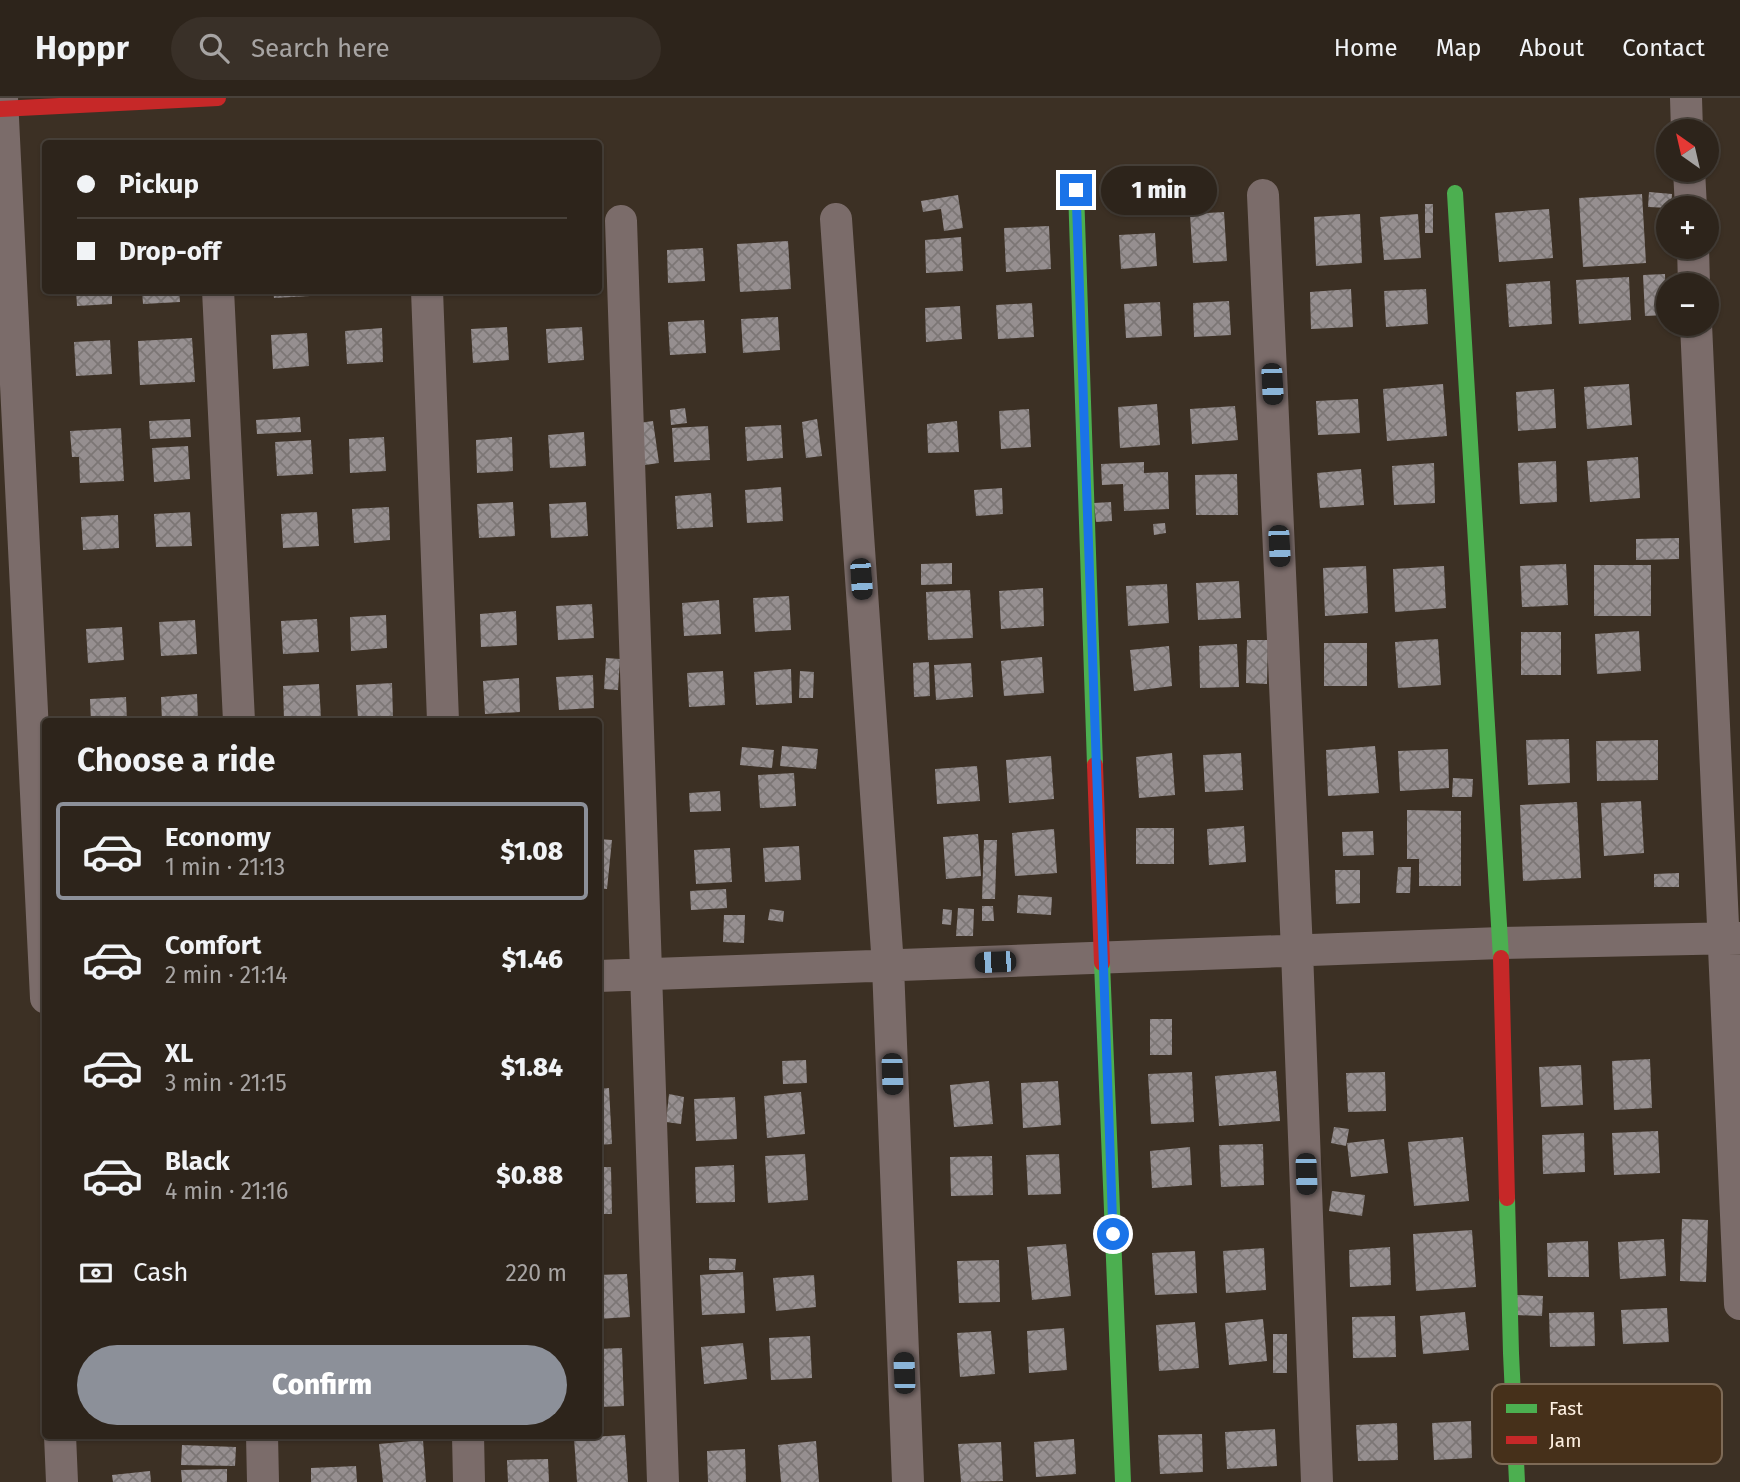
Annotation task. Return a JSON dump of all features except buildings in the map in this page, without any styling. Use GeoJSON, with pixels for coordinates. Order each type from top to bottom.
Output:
{"type":"FeatureCollection","features":[{"type":"Feature","properties":{"kind":"street"},"geometry":{"type":"LineString","coordinates":[[42,917],[2,105],[218,98]]}},
{"type":"Feature","properties":{"kind":"street"},"geometry":{"type":"LineString","coordinates":[[1686,98],[1687,119]]}},
{"type":"Feature","properties":{"kind":"street"},"geometry":{"type":"LineString","coordinates":[[1076,190],[1123,1482]]}},
{"type":"Feature","properties":{"kind":"street"},"geometry":{"type":"LineString","coordinates":[[1455,193],[1501,943],[1512,1384]]}},
{"type":"Feature","properties":{"kind":"street"},"geometry":{"type":"LineString","coordinates":[[1263,195],[1297,951],[1317,1482]]}},
{"type":"Feature","properties":{"kind":"street"},"geometry":{"type":"LineString","coordinates":[[836,219],[888,966],[908,1482]]}},
{"type":"Feature","properties":{"kind":"street"},"geometry":{"type":"LineString","coordinates":[[621,221],[663,1482]]}},
{"type":"Feature","properties":{"kind":"street"},"geometry":{"type":"LineString","coordinates":[[218,294],[239,718]]}},
{"type":"Feature","properties":{"kind":"street"},"geometry":{"type":"LineString","coordinates":[[427,294],[443,718]]}},
{"type":"Feature","properties":{"kind":"street"},"geometry":{"type":"LineString","coordinates":[[1697,336],[1732,939],[1740,1304]]}},
{"type":"Feature","properties":{"kind":"street"},"geometry":{"type":"LineString","coordinates":[[602,976],[1501,943],[1732,939]]}},
{"type":"Feature","properties":{"kind":"street"},"geometry":{"type":"LineString","coordinates":[[60,1439],[62,1482]]}},
{"type":"Feature","properties":{"kind":"street"},"geometry":{"type":"LineString","coordinates":[[262,1439],[263,1482]]}},
{"type":"Feature","properties":{"kind":"street"},"geometry":{"type":"LineString","coordinates":[[468,1439],[469,1482]]}},
{"type":"Feature","properties":{"kind":"street"},"geometry":{"type":"LineString","coordinates":[[1516,1464],[1517,1482]]}},
{"type":"Feature","properties":{"kind":"traffic: fast"},"geometry":{"type":"LineString","coordinates":[[1076,190],[1095,765]]}},
{"type":"Feature","properties":{"kind":"traffic: fast"},"geometry":{"type":"LineString","coordinates":[[1455,193],[1501,958]]}},
{"type":"Feature","properties":{"kind":"traffic: fast"},"geometry":{"type":"LineString","coordinates":[[1102,963],[1123,1482]]}},
{"type":"Feature","properties":{"kind":"traffic: fast"},"geometry":{"type":"LineString","coordinates":[[1507,1198],[1512,1384]]}},
{"type":"Feature","properties":{"kind":"traffic: fast"},"geometry":{"type":"LineString","coordinates":[[1516,1464],[1517,1482]]}},
{"type":"Feature","properties":{"kind":"traffic: jam"},"geometry":{"type":"LineString","coordinates":[[0,109],[218,98]]}},
{"type":"Feature","properties":{"kind":"traffic: jam"},"geometry":{"type":"LineString","coordinates":[[1095,765],[1102,963]]}},
{"type":"Feature","properties":{"kind":"traffic: jam"},"geometry":{"type":"LineString","coordinates":[[1501,958],[1507,1198]]}},
{"type":"Feature","properties":{"kind":"route"},"geometry":{"type":"LineString","coordinates":[[1076,190],[1113,1234]]}}]}
